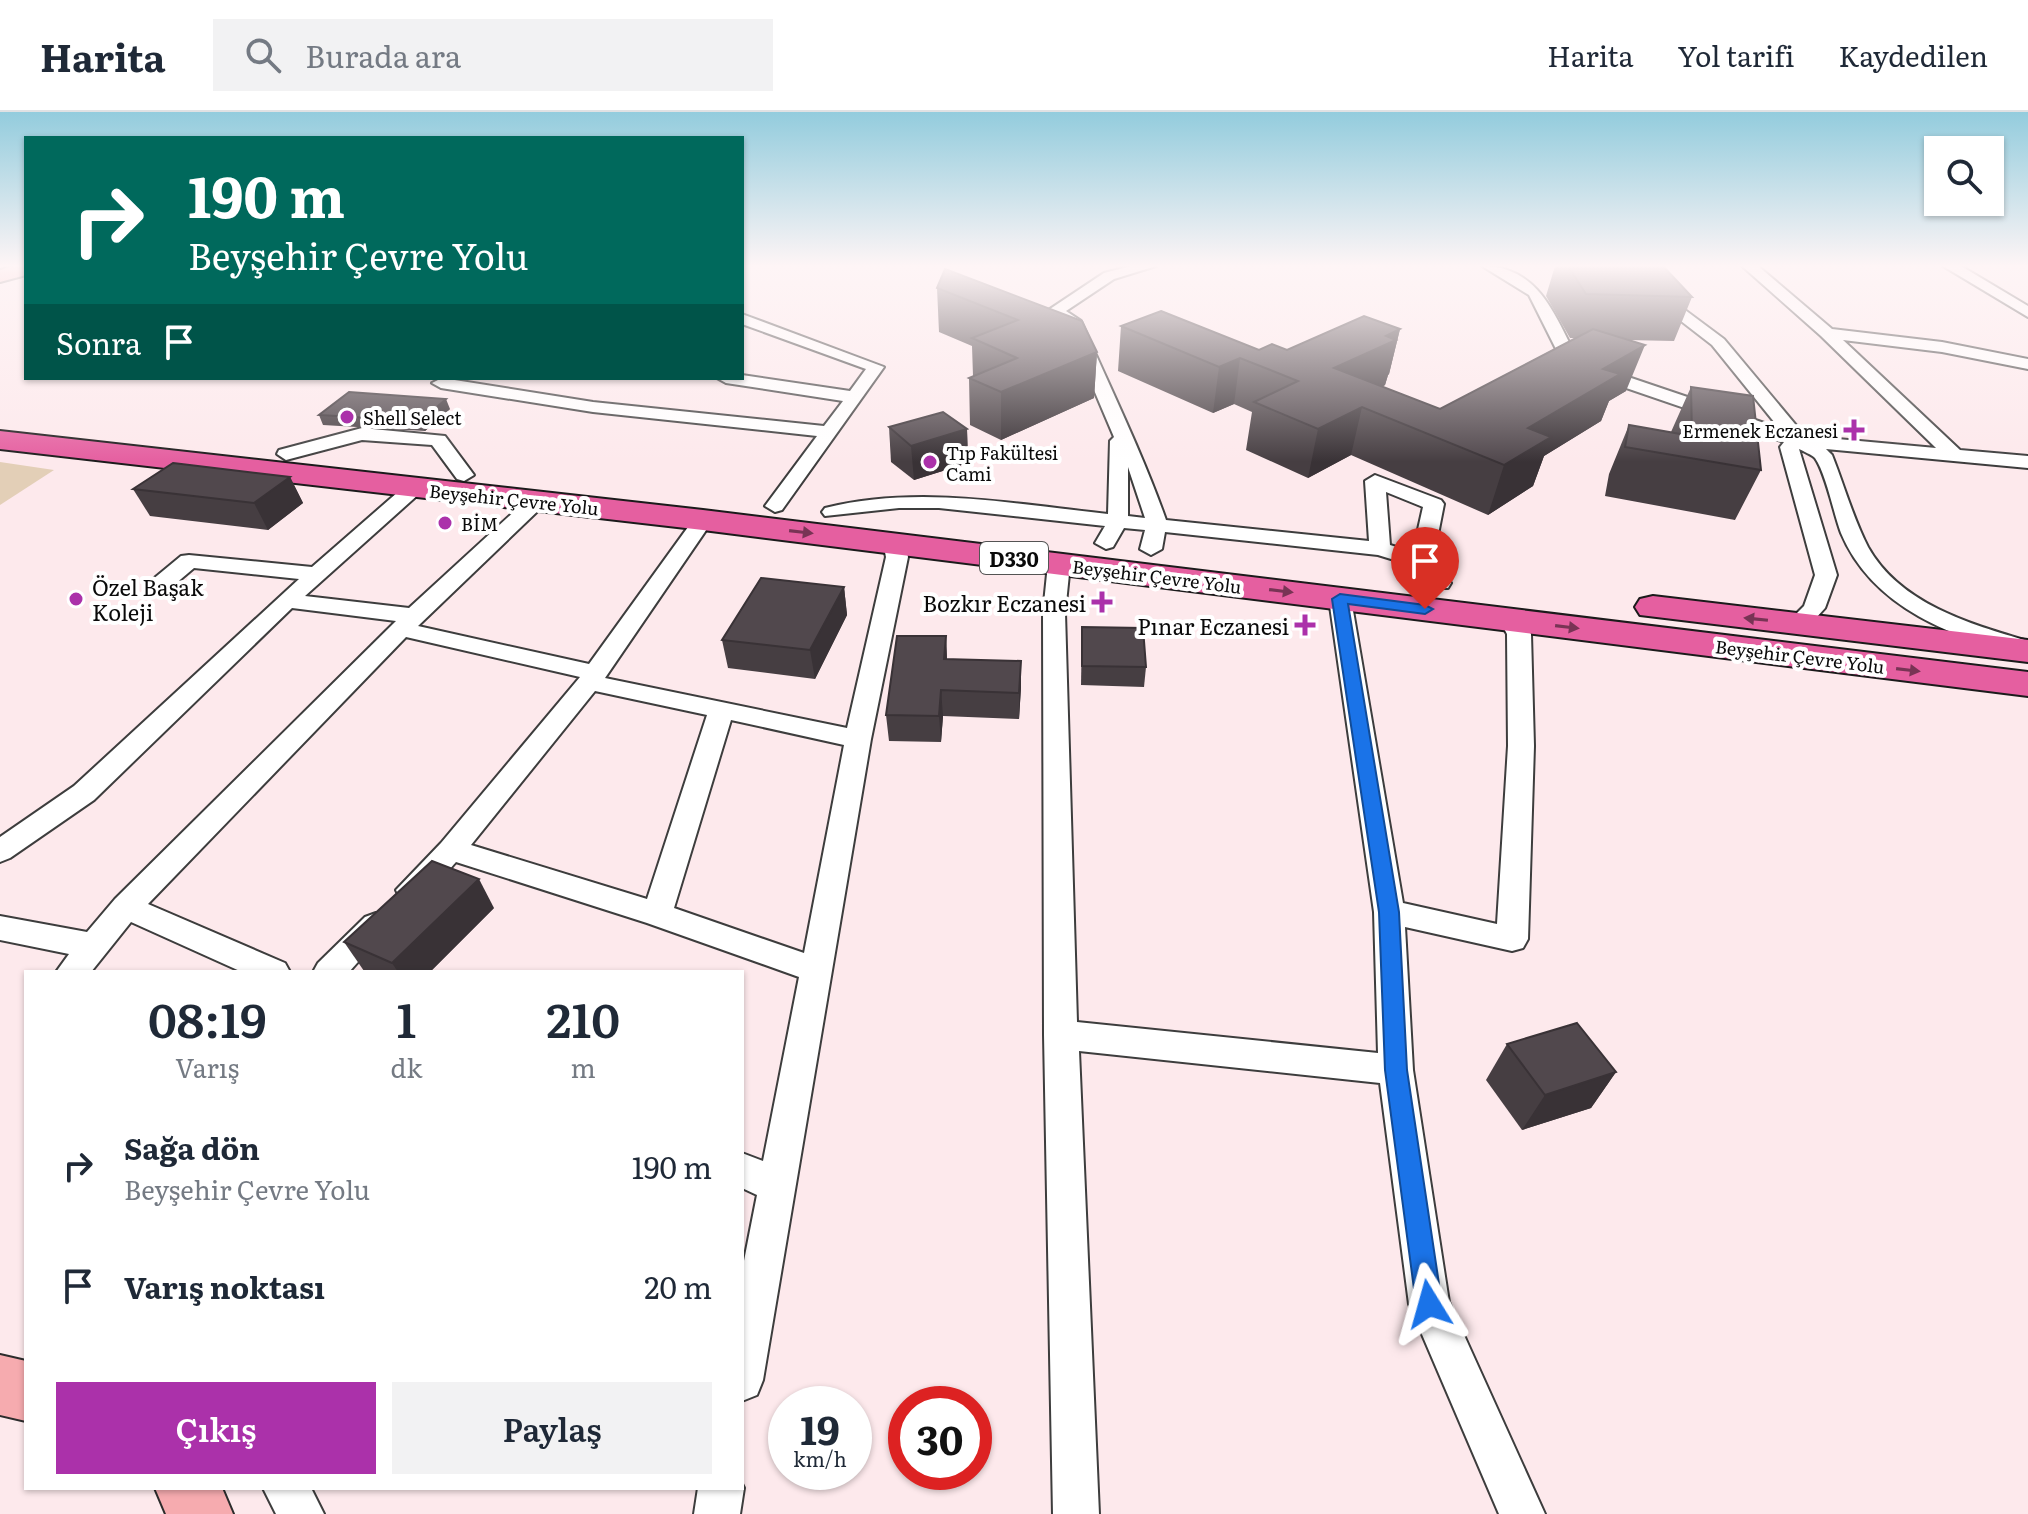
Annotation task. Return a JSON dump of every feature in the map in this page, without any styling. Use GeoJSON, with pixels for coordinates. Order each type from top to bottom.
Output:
{"type":"FeatureCollection","features":[{"type":"Feature","properties":{"kind":"highway","name":"Beyşehir Çevre Yolu"},"geometry":{"type":"LineString","coordinates":[[0,421],[464,475],[832,512],[1112,531],[1798,624],[2028,650]]}},
{"type":"Feature","properties":{"kind":"highway","name":"Beyşehir Çevre Yolu"},"geometry":{"type":"LineString","coordinates":[[0,440],[703,520],[2028,684]]}},
{"type":"Feature","properties":{"kind":"street"},"geometry":{"type":"LineString","coordinates":[[775,506],[876,367],[777,331]]}},
{"type":"Feature","properties":{"kind":"street"},"geometry":{"type":"LineString","coordinates":[[1077,331],[1118,428],[1134,456],[1154,536],[1380,549],[1431,572],[1434,504],[1375,481],[1380,549]]}},
{"type":"Feature","properties":{"kind":"street"},"geometry":{"type":"LineString","coordinates":[[1555,331],[1571,363],[1799,441],[1823,455],[1859,549],[1883,582],[1963,629],[2028,650]]}},
{"type":"Feature","properties":{"kind":"street"},"geometry":{"type":"LineString","coordinates":[[1704,331],[1718,342],[1799,441]]}},
{"type":"Feature","properties":{"kind":"street"},"geometry":{"type":"LineString","coordinates":[[1827,333],[1955,456]]}},
{"type":"Feature","properties":{"kind":"street"},"geometry":{"type":"LineString","coordinates":[[1827,333],[1942,347],[2028,364]]}},
{"type":"Feature","properties":{"kind":"street"},"geometry":{"type":"LineString","coordinates":[[440,380],[593,407],[828,432]]}},
{"type":"Feature","properties":{"kind":"street"},"geometry":{"type":"LineString","coordinates":[[740,380],[855,397]]}},
{"type":"Feature","properties":{"kind":"street"},"geometry":{"type":"LineString","coordinates":[[1112,531],[1122,463],[1118,428]]}},
{"type":"Feature","properties":{"kind":"street"},"geometry":{"type":"LineString","coordinates":[[1798,624],[1814,608],[1826,575],[1789,447],[1799,441],[2028,462]]}},
{"type":"Feature","properties":{"kind":"street"},"geometry":{"type":"LineString","coordinates":[[0,851],[84,793],[287,601],[413,489]]}},
{"type":"Feature","properties":{"kind":"street"},"geometry":{"type":"LineString","coordinates":[[74,970],[126,907],[408,623],[537,501]]}},
{"type":"Feature","properties":{"kind":"street"},"geometry":{"type":"LineString","coordinates":[[331,970],[451,850],[592,677],[703,520]]}},
{"type":"Feature","properties":{"kind":"street"},"geometry":{"type":"LineString","coordinates":[[744,1370],[858,739],[897,557],[894,543]]}},
{"type":"Feature","properties":{"kind":"street"},"geometry":{"type":"LineString","coordinates":[[160,585],[189,561],[317,574]]}},
{"type":"Feature","properties":{"kind":"street"},"geometry":{"type":"LineString","coordinates":[[1053,563],[1058,574],[1054,613],[1061,1035],[1076,1514]]}},
{"type":"Feature","properties":{"kind":"street"},"geometry":{"type":"LineString","coordinates":[[1340,599],[1389,912],[1396,1070],[1429,1304],[1522,1514]]}},
{"type":"Feature","properties":{"kind":"street"},"geometry":{"type":"LineString","coordinates":[[287,601],[408,623],[592,677],[858,739]]}},
{"type":"Feature","properties":{"kind":"street"},"geometry":{"type":"LineString","coordinates":[[1389,912],[1512,939],[1521,746],[1519,634],[1511,620]]}},
{"type":"Feature","properties":{"kind":"street"},"geometry":{"type":"LineString","coordinates":[[657,914],[722,708]]}},
{"type":"Feature","properties":{"kind":"street"},"geometry":{"type":"LineString","coordinates":[[451,850],[657,914],[818,971]]}},
{"type":"Feature","properties":{"kind":"street"},"geometry":{"type":"LineString","coordinates":[[126,907],[269,970]]}},
{"type":"Feature","properties":{"kind":"street"},"geometry":{"type":"LineString","coordinates":[[0,928],[93,946]]}},
{"type":"Feature","properties":{"kind":"street"},"geometry":{"type":"LineString","coordinates":[[1061,1035],[1396,1070]]}},
{"type":"Feature","properties":{"kind":"street"},"geometry":{"type":"LineString","coordinates":[[744,1171],[779,1186]]}},
{"type":"Feature","properties":{"kind":"street"},"geometry":{"type":"LineString","coordinates":[[0,1385],[24,1391]]}},
{"type":"Feature","properties":{"kind":"street"},"geometry":{"type":"LineString","coordinates":[[188,1490],[200,1514]]}},
{"type":"Feature","properties":{"kind":"street"},"geometry":{"type":"LineString","coordinates":[[287,1490],[301,1514]]}},
{"type":"Feature","properties":{"kind":"street"},"geometry":{"type":"LineString","coordinates":[[717,1514],[721,1490]]}},
{"type":"Feature","properties":{"kind":"shaded area"},"geometry":{"type":"Polygon","coordinates":[[[0,462],[54,470],[0,505],[0,462]]]}},
{"type":"Feature","properties":{"kind":"building"},"geometry":{"type":"Polygon","coordinates":[[[989,331],[1087,331],[1097,352],[1001,392],[969,378],[1017,358],[972,338],[989,331]]]}},
{"type":"Feature","properties":{"kind":"building"},"geometry":{"type":"Polygon","coordinates":[[[1134,331],[1212,331],[1259,350],[1272,344],[1287,350],[1329,331],[1395,331],[1386,336],[1396,340],[1334,368],[1440,409],[1588,331],[1601,331],[1645,345],[1603,369],[1620,374],[1528,428],[1551,437],[1504,465],[1362,407],[1318,429],[1254,402],[1298,381],[1240,358],[1219,367],[1134,331]]]}},
{"type":"Feature","properties":{"kind":"building"},"geometry":{"type":"Polygon","coordinates":[[[1691,387],[1753,396],[1761,470],[1625,447],[1629,425],[1692,436],[1691,387]]]}},
{"type":"Feature","properties":{"kind":"building"},"geometry":{"type":"Polygon","coordinates":[[[349,392],[446,399],[421,421],[319,415],[349,392]]]}},
{"type":"Feature","properties":{"kind":"building"},"geometry":{"type":"Polygon","coordinates":[[[943,412],[967,429],[911,446],[889,427],[943,412]]]}},
{"type":"Feature","properties":{"kind":"building"},"geometry":{"type":"Polygon","coordinates":[[[173,463],[290,477],[254,503],[133,489],[173,463]]]}},
{"type":"Feature","properties":{"kind":"building"},"geometry":{"type":"Polygon","coordinates":[[[761,578],[844,587],[810,650],[722,640],[761,578]]]}},
{"type":"Feature","properties":{"kind":"building"},"geometry":{"type":"Polygon","coordinates":[[[1082,627],[1143,628],[1146,667],[1082,666],[1082,627]]]}},
{"type":"Feature","properties":{"kind":"building"},"geometry":{"type":"Polygon","coordinates":[[[897,636],[946,636],[944,659],[1021,661],[1019,693],[941,690],[939,716],[886,715],[897,636]]]}},
{"type":"Feature","properties":{"kind":"building"},"geometry":{"type":"Polygon","coordinates":[[[432,861],[479,879],[392,963],[344,942],[432,861]]]}},
{"type":"Feature","properties":{"kind":"building"},"geometry":{"type":"Polygon","coordinates":[[[1577,1023],[1616,1072],[1545,1095],[1507,1044],[1577,1023]]]}},
{"type":"Feature","properties":{"kind":"place","name":"Shell Select"},"geometry":{"type":"Point","coordinates":[347,417]}},
{"type":"Feature","properties":{"kind":"place","name":"Ermenek Eczanesi"},"geometry":{"type":"Point","coordinates":[1854,430]}},
{"type":"Feature","properties":{"kind":"place","name":"Tıp Fakültesi Cami"},"geometry":{"type":"Point","coordinates":[930,462]}},
{"type":"Feature","properties":{"kind":"place","name":"BİM"},"geometry":{"type":"Point","coordinates":[445,523]}},
{"type":"Feature","properties":{"kind":"place","name":"Özel Başak Koleji"},"geometry":{"type":"Point","coordinates":[76,599]}},
{"type":"Feature","properties":{"kind":"place","name":"Bozkır Eczanesi"},"geometry":{"type":"Point","coordinates":[1102,602]}},
{"type":"Feature","properties":{"kind":"place","name":"Pınar Eczanesi"},"geometry":{"type":"Point","coordinates":[1305,625]}},
{"type":"Feature","properties":{"kind":"route"},"geometry":{"type":"LineString","coordinates":[[1425,609],[1340,599],[1389,912],[1396,1070],[1429,1304]]}}]}
